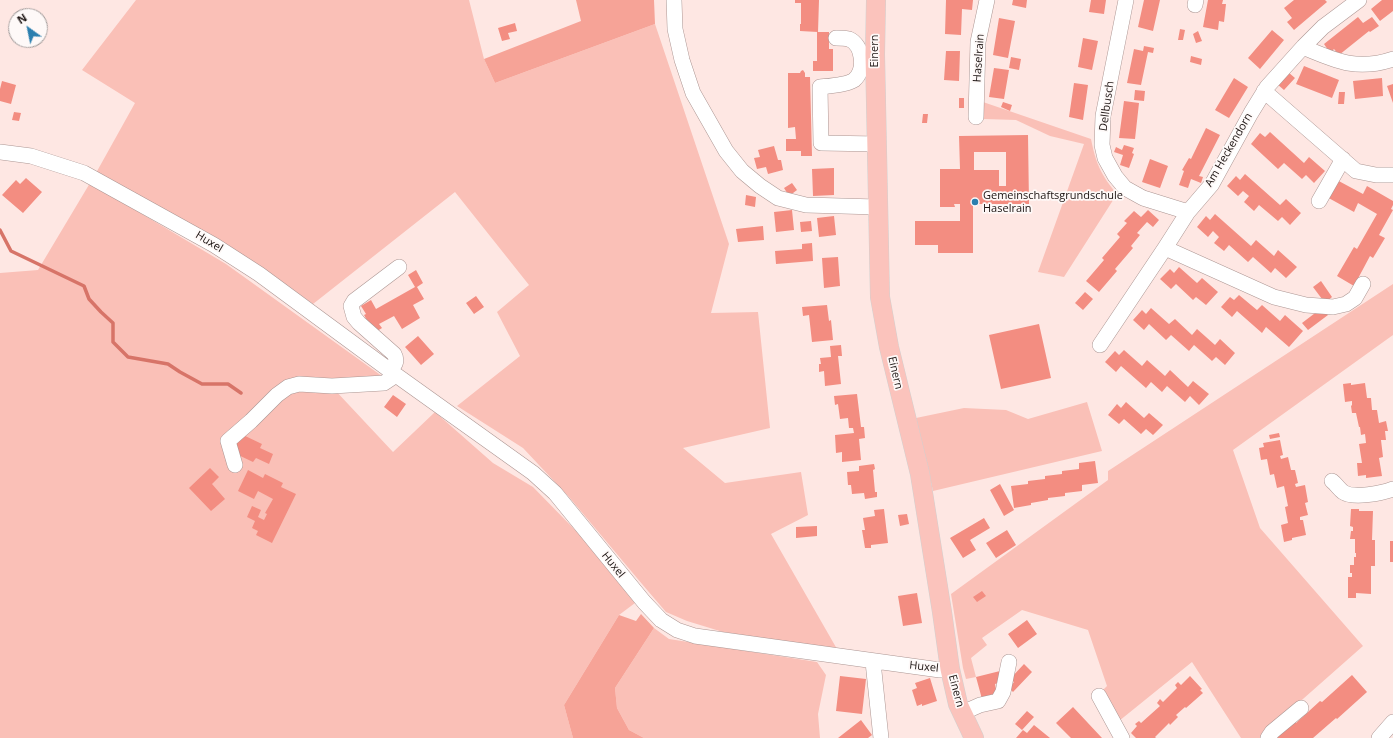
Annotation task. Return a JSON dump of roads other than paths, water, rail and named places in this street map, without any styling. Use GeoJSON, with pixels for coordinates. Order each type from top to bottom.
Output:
{"type":"FeatureCollection","features":[{"type":"Feature","properties":{"kind":"main road","name":"Einern"},"geometry":{"type":"LineString","coordinates":[[876,0],[875,54],[877,207],[880,297],[889,347],[920,474],[920,500],[950,669],[958,704],[974,738]]}},
{"type":"Feature","properties":{"kind":"street"},"geometry":{"type":"LineString","coordinates":[[674,0],[675,29],[682,60],[693,93],[726,151],[742,171],[760,186],[778,198],[806,205],[877,207]]}},
{"type":"Feature","properties":{"kind":"street","name":"Haselrain"},"geometry":{"type":"LineString","coordinates":[[976,117],[978,42],[988,0]]}},
{"type":"Feature","properties":{"kind":"street","name":"Dellbusch"},"geometry":{"type":"LineString","coordinates":[[1126,0],[1103,116],[1102,145],[1105,158],[1115,176],[1125,188],[1144,198],[1188,212]]}},
{"type":"Feature","properties":{"kind":"street","name":"Am Heckendorn"},"geometry":{"type":"LineString","coordinates":[[1100,345],[1188,212],[1212,184],[1264,91],[1302,47],[1323,27],[1359,0]]}},
{"type":"Feature","properties":{"kind":"street"},"geometry":{"type":"LineString","coordinates":[[836,38],[849,39],[857,45],[862,59],[860,70],[854,80],[838,85],[820,87],[821,143],[877,144]]}},
{"type":"Feature","properties":{"kind":"street"},"geometry":{"type":"LineString","coordinates":[[1302,47],[1331,60],[1349,64],[1368,65],[1393,59]]}},
{"type":"Feature","properties":{"kind":"street"},"geometry":{"type":"LineString","coordinates":[[1264,91],[1356,171],[1376,175],[1393,175]]}},
{"type":"Feature","properties":{"kind":"street","name":"Huxel"},"geometry":{"type":"LineString","coordinates":[[0,152],[31,156],[84,173],[214,244],[259,274],[393,373],[533,473],[555,493],[644,602],[661,620],[677,630],[695,636],[873,662],[940,670],[950,669]]}},
{"type":"Feature","properties":{"kind":"street"},"geometry":{"type":"LineString","coordinates":[[1319,201],[1343,159]]}},
{"type":"Feature","properties":{"kind":"street"},"geometry":{"type":"LineString","coordinates":[[1165,248],[1274,297],[1306,305],[1333,307],[1346,304],[1355,298],[1363,284]]}},
{"type":"Feature","properties":{"kind":"street"},"geometry":{"type":"LineString","coordinates":[[235,465],[228,441],[277,395],[288,387],[299,384],[332,386],[384,383],[393,373],[396,363],[394,354],[354,317],[351,306],[354,302],[399,267]]}},
{"type":"Feature","properties":{"kind":"street"},"geometry":{"type":"LineString","coordinates":[[1332,481],[1344,493],[1351,494],[1371,495],[1393,489]]}},
{"type":"Feature","properties":{"kind":"street"},"geometry":{"type":"LineString","coordinates":[[873,662],[881,738]]}},
{"type":"Feature","properties":{"kind":"street"},"geometry":{"type":"LineString","coordinates":[[962,713],[980,705],[998,701],[1003,692],[1009,662]]}},
{"type":"Feature","properties":{"kind":"street"},"geometry":{"type":"LineString","coordinates":[[1099,696],[1122,738]]}},
{"type":"Feature","properties":{"kind":"street"},"geometry":{"type":"LineString","coordinates":[[1268,738],[1272,732],[1301,708]]}},
{"type":"Feature","properties":{"kind":"street"},"geometry":{"type":"LineString","coordinates":[[1379,738],[1393,722]]}},
{"type":"Feature","properties":{"kind":"waterway"},"geometry":{"type":"LineString","coordinates":[[0,230],[11,251],[84,286],[89,299],[113,323],[113,342],[128,357],[168,364],[202,384],[228,384],[241,393]]}},
{"type":"Feature","properties":{"kind":"place","name":"Gemeinschaftsgrundschule Haselrain"},"geometry":{"type":"Point","coordinates":[975,202]}}]}
